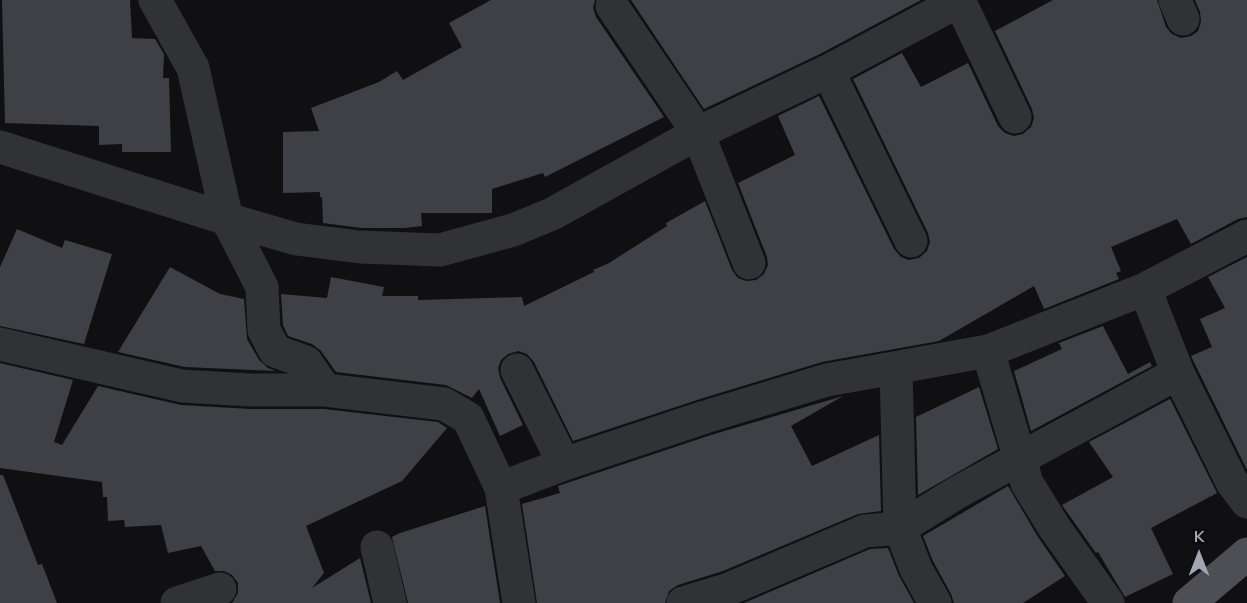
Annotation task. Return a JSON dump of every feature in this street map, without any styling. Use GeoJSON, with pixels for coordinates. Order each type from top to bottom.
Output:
{"type":"FeatureCollection","features":[{"type":"Feature","properties":{"kind":"main road"},"geometry":{"type":"LineString","coordinates":[[1189,603],[1247,554]]}},
{"type":"Feature","properties":{"kind":"street"},"geometry":{"type":"LineString","coordinates":[[155,0],[193,68],[227,219],[262,287],[264,330],[275,351],[306,362],[325,390]]}},
{"type":"Feature","properties":{"kind":"street"},"geometry":{"type":"LineString","coordinates":[[0,147],[296,239],[360,247],[440,250],[513,230],[552,214],[698,133],[828,71],[960,0],[1015,117]]}},
{"type":"Feature","properties":{"kind":"street"},"geometry":{"type":"LineString","coordinates":[[612,6],[698,133],[749,263]]}},
{"type":"Feature","properties":{"kind":"street"},"geometry":{"type":"LineString","coordinates":[[828,71],[911,241]]}},
{"type":"Feature","properties":{"kind":"street"},"geometry":{"type":"LineString","coordinates":[[501,488],[564,464],[705,417],[827,380],[988,351],[1145,289],[1247,236]]}},
{"type":"Feature","properties":{"kind":"street"},"geometry":{"type":"LineString","coordinates":[[1145,289],[1178,373],[1232,482],[1247,502]]}},
{"type":"Feature","properties":{"kind":"street"},"geometry":{"type":"LineString","coordinates":[[0,344],[182,386],[250,390],[325,390],[444,404],[468,418],[501,488],[519,603]]}},
{"type":"Feature","properties":{"kind":"street"},"geometry":{"type":"LineString","coordinates":[[988,351],[1027,483],[1054,527],[1108,603]]}},
{"type":"Feature","properties":{"kind":"street"},"geometry":{"type":"LineString","coordinates":[[896,368],[900,528],[916,569],[935,603]]}},
{"type":"Feature","properties":{"kind":"street"},"geometry":{"type":"LineString","coordinates":[[517,370],[564,464]]}},
{"type":"Feature","properties":{"kind":"street"},"geometry":{"type":"LineString","coordinates":[[683,603],[731,596],[865,531],[900,528],[958,492],[1178,373]]}},
{"type":"Feature","properties":{"kind":"street"},"geometry":{"type":"LineString","coordinates":[[377,547],[390,603]]}},
{"type":"Feature","properties":{"kind":"street"},"geometry":{"type":"LineString","coordinates":[[177,603],[220,589]]}},
{"type":"Feature","properties":{"kind":"building"},"geometry":{"type":"Polygon","coordinates":[[[2,0],[130,0],[132,38],[155,39],[164,54],[163,78],[169,78],[171,152],[122,152],[122,144],[99,145],[99,126],[5,123],[2,0]]]}},
{"type":"Feature","properties":{"kind":"building"},"geometry":{"type":"Polygon","coordinates":[[[491,0],[595,0],[593,8],[596,17],[664,117],[545,177],[543,173],[492,189],[492,213],[421,213],[422,226],[362,228],[323,223],[320,192],[283,193],[283,132],[319,131],[311,108],[379,82],[397,71],[403,80],[462,47],[449,23],[491,0]]]}},
{"type":"Feature","properties":{"kind":"building"},"geometry":{"type":"Polygon","coordinates":[[[631,0],[921,0],[820,54],[704,109],[631,0]]]}},
{"type":"Feature","properties":{"kind":"building"},"geometry":{"type":"Polygon","coordinates":[[[1053,0],[1157,0],[1166,27],[1172,34],[1181,38],[1191,36],[1198,31],[1201,22],[1195,0],[1247,0],[1247,217],[1238,219],[1191,244],[1177,219],[1111,247],[1121,271],[1116,273],[1119,279],[1044,309],[1034,286],[939,341],[822,362],[573,441],[534,362],[527,354],[518,351],[508,354],[501,360],[498,368],[500,378],[523,425],[500,436],[479,389],[472,398],[446,385],[336,372],[321,351],[312,344],[288,336],[283,325],[281,294],[327,298],[331,277],[384,287],[382,296],[418,296],[418,300],[522,297],[524,306],[594,272],[593,270],[609,263],[667,226],[666,223],[705,201],[732,270],[738,278],[746,281],[756,280],[764,274],[768,265],[767,257],[738,183],[795,155],[778,116],[819,96],[894,249],[901,257],[909,260],[919,258],[927,251],[930,242],[928,233],[853,79],[902,53],[921,87],[968,63],[998,126],[1005,133],[1014,136],[1023,134],[1031,127],[1034,118],[1032,109],[995,31],[1053,0]]]}},
{"type":"Feature","properties":{"kind":"building"},"geometry":{"type":"Polygon","coordinates":[[[17,229],[62,248],[65,240],[112,254],[84,344],[0,326],[0,267],[17,229]]]}},
{"type":"Feature","properties":{"kind":"building"},"geometry":{"type":"Polygon","coordinates":[[[1247,257],[1247,470],[1191,356],[1212,347],[1200,319],[1225,308],[1208,277],[1247,257]]]}},
{"type":"Feature","properties":{"kind":"building"},"geometry":{"type":"Polygon","coordinates":[[[170,267],[220,294],[244,299],[247,339],[259,360],[268,368],[276,371],[185,367],[118,352],[170,267]]]}},
{"type":"Feature","properties":{"kind":"building"},"geometry":{"type":"Polygon","coordinates":[[[1103,326],[1128,374],[1150,362],[1152,366],[1031,431],[1014,371],[1062,349],[1059,343],[1103,326]]]}},
{"type":"Feature","properties":{"kind":"building"},"geometry":{"type":"Polygon","coordinates":[[[0,363],[73,380],[54,442],[62,445],[98,386],[181,405],[250,409],[324,409],[438,422],[447,428],[402,481],[306,526],[324,573],[312,588],[360,558],[371,603],[232,603],[238,593],[238,583],[232,575],[224,571],[215,571],[201,546],[168,553],[161,525],[125,527],[124,520],[108,521],[107,497],[103,497],[102,482],[0,468],[0,363]]]}},
{"type":"Feature","properties":{"kind":"building"},"geometry":{"type":"Polygon","coordinates":[[[979,387],[998,449],[918,495],[916,417],[979,387]]]}},
{"type":"Feature","properties":{"kind":"building"},"geometry":{"type":"Polygon","coordinates":[[[843,396],[791,426],[812,466],[879,435],[881,511],[858,514],[723,571],[678,585],[669,591],[665,603],[537,603],[522,504],[560,493],[558,486],[711,435],[843,396]]]}},
{"type":"Feature","properties":{"kind":"building"},"geometry":{"type":"Polygon","coordinates":[[[1170,399],[1217,493],[1151,528],[1173,574],[1125,597],[1098,552],[1096,553],[1062,505],[1113,477],[1089,442],[1170,399]]]}},
{"type":"Feature","properties":{"kind":"building"},"geometry":{"type":"Polygon","coordinates":[[[0,475],[3,475],[38,565],[42,564],[57,603],[0,603],[0,475]]]}},
{"type":"Feature","properties":{"kind":"building"},"geometry":{"type":"Polygon","coordinates":[[[1008,486],[1038,537],[1065,576],[1023,603],[954,603],[923,536],[1008,486]]]}},
{"type":"Feature","properties":{"kind":"building"},"geometry":{"type":"Polygon","coordinates":[[[485,506],[500,603],[408,603],[392,537],[485,506]]]}},
{"type":"Feature","properties":{"kind":"building"},"geometry":{"type":"Polygon","coordinates":[[[888,548],[899,576],[914,603],[744,603],[870,549],[888,548]]]}}]}
